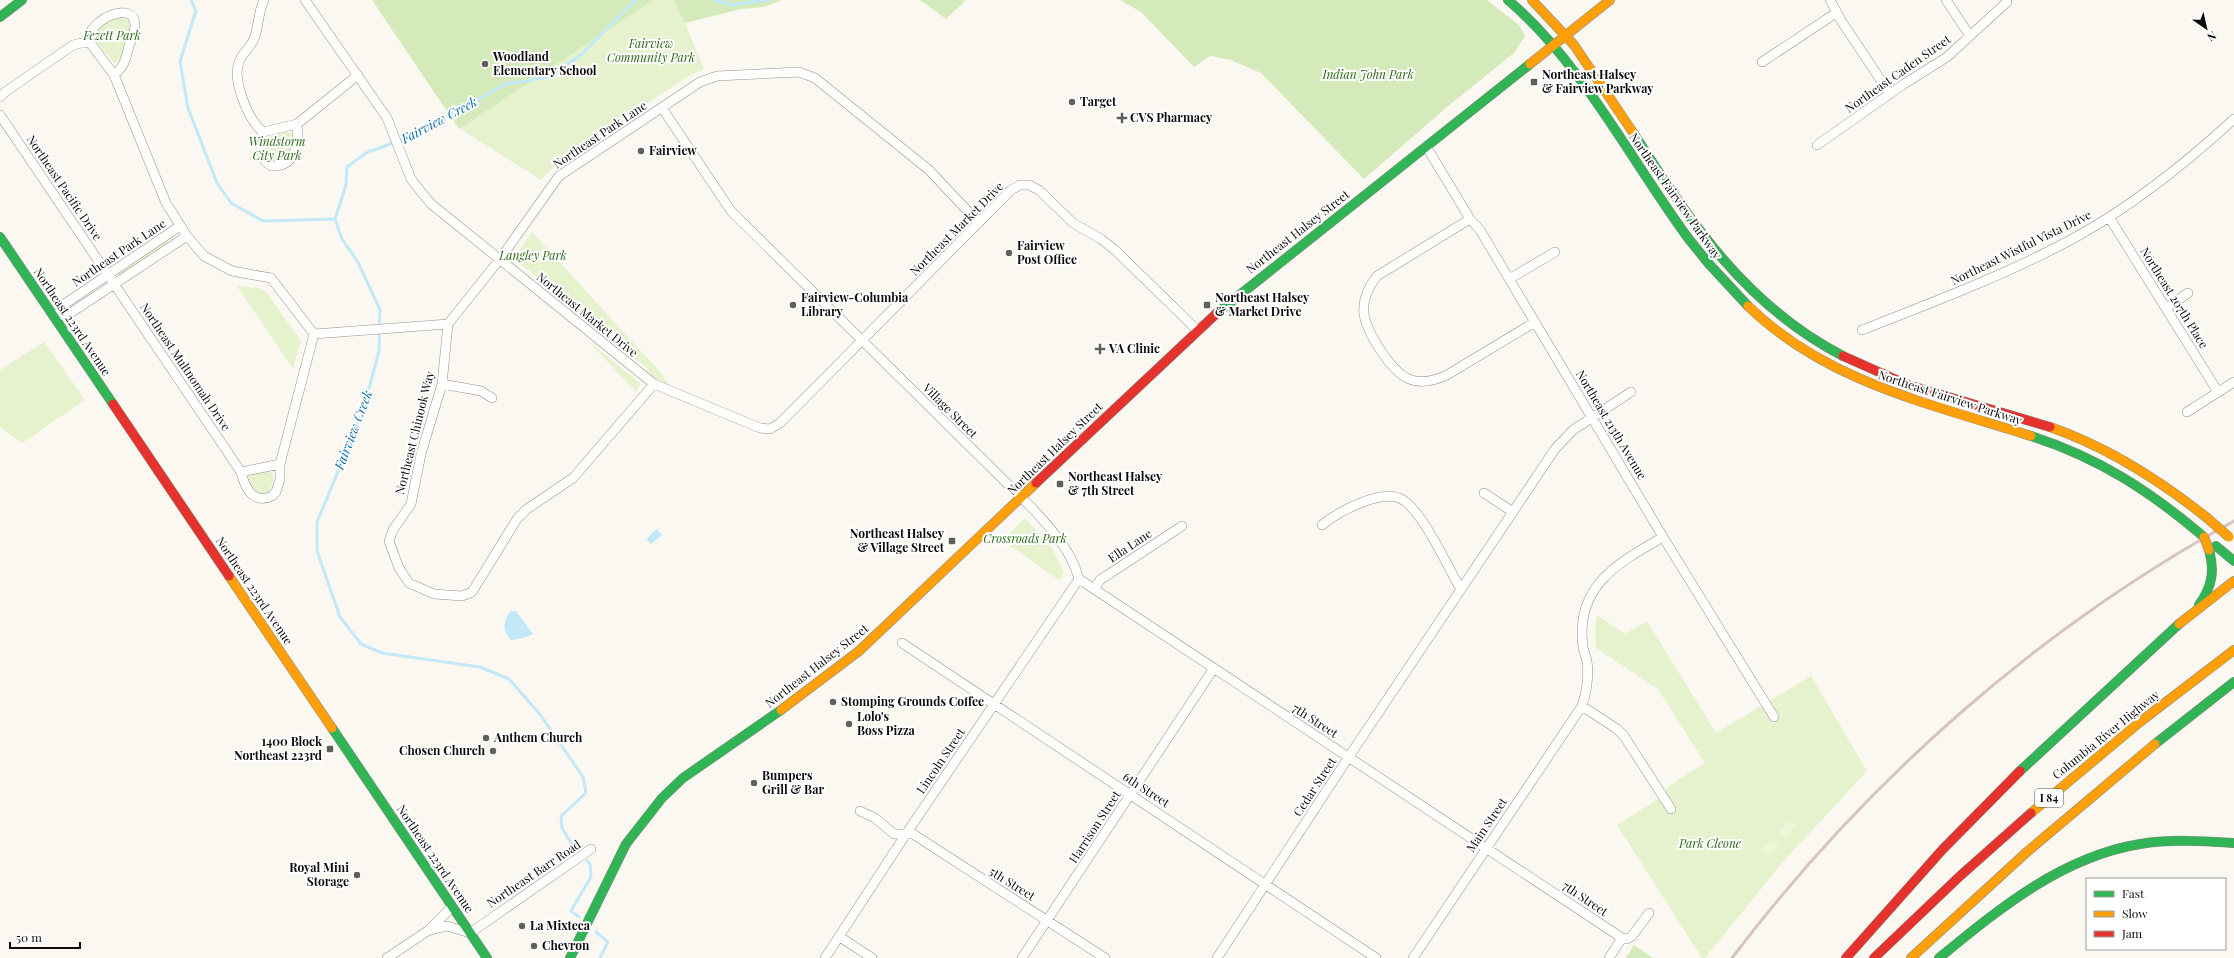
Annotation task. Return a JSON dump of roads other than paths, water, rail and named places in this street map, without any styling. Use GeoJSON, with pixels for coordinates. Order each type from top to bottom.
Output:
{"type":"FeatureCollection","features":[{"type":"Feature","properties":{"kind":"main road"},"geometry":{"type":"LineString","coordinates":[[0,17],[22,0]]}},
{"type":"Feature","properties":{"kind":"main road","name":"Northeast Fairview Parkway"},"geometry":{"type":"LineString","coordinates":[[1508,0],[1540,28],[1568,62],[1698,252],[1742,302],[1786,338],[1828,365],[1897,396],[2048,442],[2081,455],[2115,472],[2151,495],[2192,526],[2204,537],[2212,548]]}},
{"type":"Feature","properties":{"kind":"main road","name":"Northeast Fairview Parkway"},"geometry":{"type":"LineString","coordinates":[[1532,0],[1551,18],[1580,53],[1713,248],[1748,288],[1787,321],[1830,350],[1878,373],[1926,391],[2051,427],[2087,441],[2150,475],[2206,517],[2232,539]]}},
{"type":"Feature","properties":{"kind":"main road","name":"Northeast Halsey Street"},"geometry":{"type":"LineString","coordinates":[[570,958],[626,844],[662,798],[683,778],[808,691],[859,651],[1198,331],[1264,274],[1610,0]]}},
{"type":"Feature","properties":{"kind":"main road","name":"Northeast 223rd Avenue"},"geometry":{"type":"LineString","coordinates":[[0,237],[487,958]]}},
{"type":"Feature","properties":{"kind":"main road"},"geometry":{"type":"LineString","coordinates":[[2212,548],[2234,561]]}},
{"type":"Feature","properties":{"kind":"main road"},"geometry":{"type":"LineString","coordinates":[[2195,610],[2204,598],[2212,580],[2214,568],[2212,548]]}},
{"type":"Feature","properties":{"kind":"main road"},"geometry":{"type":"LineString","coordinates":[[1846,958],[1943,849],[2061,730],[2195,610],[2234,581]]}},
{"type":"Feature","properties":{"kind":"main road","name":"Columbia River Highway"},"geometry":{"type":"LineString","coordinates":[[1874,958],[1931,903],[2061,787],[2138,724],[2234,650]]}},
{"type":"Feature","properties":{"kind":"main road","name":"I 84"},"geometry":{"type":"LineString","coordinates":[[1911,958],[2052,830],[2128,765],[2234,682]]}},
{"type":"Feature","properties":{"kind":"main road"},"geometry":{"type":"LineString","coordinates":[[1939,958],[2033,886],[2064,869],[2094,856],[2127,847],[2161,842],[2234,843]]}},
{"type":"Feature","properties":{"kind":"street"},"geometry":{"type":"LineString","coordinates":[[263,132],[253,122],[236,80],[239,60],[254,41],[264,0]]}},
{"type":"Feature","properties":{"kind":"street","name":"Northeast Market Drive"},"geometry":{"type":"LineString","coordinates":[[305,0],[387,118],[411,179],[420,192],[430,202],[654,384],[670,392],[760,428],[770,428],[780,423],[1011,190],[1020,186],[1028,185],[1038,190],[1073,223],[1101,239],[1115,250],[1198,331]]}},
{"type":"Feature","properties":{"kind":"street"},"geometry":{"type":"LineString","coordinates":[[1830,0],[1836,13],[1890,94]]}},
{"type":"Feature","properties":{"kind":"street"},"geometry":{"type":"LineString","coordinates":[[1946,0],[1970,36]]}},
{"type":"Feature","properties":{"kind":"street","name":"Northeast Caden Street"},"geometry":{"type":"LineString","coordinates":[[1817,145],[1890,94],[1947,57],[2007,2]]}},
{"type":"Feature","properties":{"kind":"street"},"geometry":{"type":"LineString","coordinates":[[86,42],[92,27],[112,13],[118,11],[129,15],[133,19],[134,28],[125,64],[114,75]]}},
{"type":"Feature","properties":{"kind":"street"},"geometry":{"type":"LineString","coordinates":[[1762,62],[1836,13]]}},
{"type":"Feature","properties":{"kind":"street"},"geometry":{"type":"LineString","coordinates":[[0,97],[73,45],[86,42],[95,47],[114,75],[166,203],[180,226]]}},
{"type":"Feature","properties":{"kind":"street","name":"Northeast Park Lane"},"geometry":{"type":"LineString","coordinates":[[448,324],[500,259],[559,176],[700,82],[717,76],[799,72],[815,78],[929,170],[979,223]]}},
{"type":"Feature","properties":{"kind":"street"},"geometry":{"type":"LineString","coordinates":[[263,132],[296,124],[358,75]]}},
{"type":"Feature","properties":{"kind":"street","name":"Village Street"},"geometry":{"type":"LineString","coordinates":[[662,108],[732,211],[1022,498]]}},
{"type":"Feature","properties":{"kind":"street","name":"Northeast Pacific Drive"},"geometry":{"type":"LineString","coordinates":[[0,115],[108,275]]}},
{"type":"Feature","properties":{"kind":"street","name":"Northeast Wistful Vista Drive"},"geometry":{"type":"LineString","coordinates":[[1862,330],[1960,292],[2069,240],[2109,217],[2180,166],[2234,119]]}},
{"type":"Feature","properties":{"kind":"street"},"geometry":{"type":"LineString","coordinates":[[263,132],[259,144],[269,165],[277,166],[289,163],[292,158],[298,135],[296,124]]}},
{"type":"Feature","properties":{"kind":"street","name":"Northeast 213th Avenue"},"geometry":{"type":"LineString","coordinates":[[1426,146],[1470,219],[1480,230],[1663,537],[1774,717]]}},
{"type":"Feature","properties":{"kind":"street","name":"Northeast 207th Place"},"geometry":{"type":"LineString","coordinates":[[2109,217],[2218,392]]}},
{"type":"Feature","properties":{"kind":"street"},"geometry":{"type":"LineString","coordinates":[[1470,219],[1377,276],[1369,286],[1363,309],[1364,320],[1392,368],[1401,376],[1412,380],[1430,381],[1447,375],[1535,322]]}},
{"type":"Feature","properties":{"kind":"street","name":"Northeast Park Lane"},"geometry":{"type":"LineString","coordinates":[[54,318],[66,303],[180,226],[204,256],[232,271],[272,278],[314,334]]}},
{"type":"Feature","properties":{"kind":"street","name":"Northeast Park Lane"},"geometry":{"type":"LineString","coordinates":[[54,318],[72,312],[187,236]]}},
{"type":"Feature","properties":{"kind":"street"},"geometry":{"type":"LineString","coordinates":[[1509,279],[1555,252]]}},
{"type":"Feature","properties":{"kind":"street","name":"Northeast Multnomah Drive"},"geometry":{"type":"LineString","coordinates":[[108,275],[241,472],[243,481],[253,497],[266,499],[276,492],[279,486],[280,464],[314,334]]}},
{"type":"Feature","properties":{"kind":"street"},"geometry":{"type":"LineString","coordinates":[[2166,308],[2188,293]]}},
{"type":"Feature","properties":{"kind":"street"},"geometry":{"type":"LineString","coordinates":[[314,334],[448,324]]}},
{"type":"Feature","properties":{"kind":"street","name":"Northeast Chinook Way"},"geometry":{"type":"LineString","coordinates":[[448,324],[442,384],[421,454],[411,504],[393,530],[389,541],[399,568],[409,583],[434,594],[462,596],[472,592],[517,520],[527,509],[573,478],[654,384]]}},
{"type":"Feature","properties":{"kind":"street"},"geometry":{"type":"LineString","coordinates":[[2187,412],[2234,382]]}},
{"type":"Feature","properties":{"kind":"street"},"geometry":{"type":"LineString","coordinates":[[442,384],[481,391],[492,398]]}},
{"type":"Feature","properties":{"kind":"street","name":"Cedar Street"},"geometry":{"type":"LineString","coordinates":[[1217,958],[1348,758],[1555,449],[1572,430],[1631,392]]}},
{"type":"Feature","properties":{"kind":"street"},"geometry":{"type":"LineString","coordinates":[[241,472],[280,464]]}},
{"type":"Feature","properties":{"kind":"street"},"geometry":{"type":"LineString","coordinates":[[1484,493],[1514,512]]}},
{"type":"Feature","properties":{"kind":"street"},"geometry":{"type":"LineString","coordinates":[[1322,525],[1342,511],[1374,499],[1386,496],[1403,500],[1412,508],[1426,528],[1461,590]]}},
{"type":"Feature","properties":{"kind":"street"},"geometry":{"type":"LineString","coordinates":[[1022,498],[1061,540],[1070,554],[1079,579]]}},
{"type":"Feature","properties":{"kind":"street","name":"Ella Lane"},"geometry":{"type":"LineString","coordinates":[[1094,589],[1100,580],[1182,526]]}},
{"type":"Feature","properties":{"kind":"street"},"geometry":{"type":"LineString","coordinates":[[1663,537],[1612,568],[1592,594],[1582,626],[1583,648],[1588,670],[1586,693],[1582,706],[1617,729],[1624,736],[1671,809]]}},
{"type":"Feature","properties":{"kind":"street","name":"7th Street"},"geometry":{"type":"LineString","coordinates":[[1079,579],[1622,938]]}},
{"type":"Feature","properties":{"kind":"street","name":"Lincoln Street"},"geometry":{"type":"LineString","coordinates":[[825,958],[906,834],[1079,579]]}},
{"type":"Feature","properties":{"kind":"street","name":"6th Street"},"geometry":{"type":"LineString","coordinates":[[902,642],[994,705],[1376,958]]}},
{"type":"Feature","properties":{"kind":"street","name":"Harrison Street"},"geometry":{"type":"LineString","coordinates":[[1022,958],[1214,668]]}},
{"type":"Feature","properties":{"kind":"street","name":"Main Street"},"geometry":{"type":"LineString","coordinates":[[1413,958],[1582,706]]}},
{"type":"Feature","properties":{"kind":"street","name":"5th Street"},"geometry":{"type":"LineString","coordinates":[[860,811],[875,818],[894,834],[913,834],[1105,958]]}},
{"type":"Feature","properties":{"kind":"street","name":"Northeast Barr Road"},"geometry":{"type":"LineString","coordinates":[[470,933],[591,849]]}},
{"type":"Feature","properties":{"kind":"street"},"geometry":{"type":"LineString","coordinates":[[387,958],[429,930],[452,907]]}},
{"type":"Feature","properties":{"kind":"street"},"geometry":{"type":"LineString","coordinates":[[1609,958],[1622,938],[1627,939],[1632,936],[1648,913]]}},
{"type":"Feature","properties":{"kind":"street"},"geometry":{"type":"LineString","coordinates":[[429,930],[446,926],[470,933]]}},
{"type":"Feature","properties":{"kind":"street"},"geometry":{"type":"LineString","coordinates":[[840,937],[872,958]]}},
{"type":"Feature","properties":{"kind":"water"},"geometry":{"type":"Polygon","coordinates":[[[657,529],[662,535],[651,544],[646,539],[657,529]]]}},
{"type":"Feature","properties":{"kind":"water"},"geometry":{"type":"Polygon","coordinates":[[[511,611],[516,611],[533,634],[524,638],[511,640],[508,637],[505,629],[505,622],[511,611]]]}},
{"type":"Feature","properties":{"kind":"waterway"},"geometry":{"type":"LineString","coordinates":[[191,0],[196,11],[180,61],[188,108],[217,183],[231,203],[263,221],[335,219]]}},
{"type":"Feature","properties":{"kind":"waterway","name":"Fairview Creek"},"geometry":{"type":"LineString","coordinates":[[576,851],[562,828],[561,816],[586,793],[583,777],[539,713],[509,679],[480,667],[382,653],[361,644],[340,617],[317,551],[317,522],[363,411],[379,351],[380,310],[358,262],[342,239],[335,219],[346,185],[347,167],[366,153],[414,135],[506,84],[549,77],[582,54],[633,2],[637,0]]}},
{"type":"Feature","properties":{"kind":"waterway","name":"Fairview Creek"},"geometry":{"type":"LineString","coordinates":[[715,0],[732,5],[770,0]]}},
{"type":"Feature","properties":{"kind":"waterway","name":"Fairview Creek"},"geometry":{"type":"LineString","coordinates":[[579,917],[571,911],[591,877],[590,864],[587,861]]}},
{"type":"Feature","properties":{"kind":"waterway","name":"Fairview Creek"},"geometry":{"type":"LineString","coordinates":[[596,932],[608,942],[600,958]]}},
{"type":"Feature","properties":{"kind":"railway"},"geometry":{"type":"LineString","coordinates":[[1732,958],[1784,893],[1840,830],[1898,770],[1960,713],[2025,660],[2092,610],[2162,563],[2234,521]]}},
{"type":"Feature","properties":{"kind":"place","name":"Woodland Elementary School"},"geometry":{"type":"Point","coordinates":[485,64]}},
{"type":"Feature","properties":{"kind":"place","name":"Northeast Halsey & Fairview Parkway"},"geometry":{"type":"Point","coordinates":[1534,82]}},
{"type":"Feature","properties":{"kind":"place","name":"Target"},"geometry":{"type":"Point","coordinates":[1072,102]}},
{"type":"Feature","properties":{"kind":"place","name":"CVS Pharmacy"},"geometry":{"type":"Point","coordinates":[1122,118]}},
{"type":"Feature","properties":{"kind":"place","name":"Fairview"},"geometry":{"type":"Point","coordinates":[641,151]}},
{"type":"Feature","properties":{"kind":"place","name":"Fairview Post Office"},"geometry":{"type":"Point","coordinates":[1009,253]}},
{"type":"Feature","properties":{"kind":"place","name":"Fairview-Columbia Library"},"geometry":{"type":"Point","coordinates":[793,305]}},
{"type":"Feature","properties":{"kind":"place","name":"Northeast Halsey & Market Drive"},"geometry":{"type":"Point","coordinates":[1207,305]}},
{"type":"Feature","properties":{"kind":"place","name":"VA Clinic"},"geometry":{"type":"Point","coordinates":[1100,349]}},
{"type":"Feature","properties":{"kind":"place","name":"Northeast Halsey & 7th Street"},"geometry":{"type":"Point","coordinates":[1060,484]}},
{"type":"Feature","properties":{"kind":"place","name":"Northeast Halsey & Village Street"},"geometry":{"type":"Point","coordinates":[952,541]}},
{"type":"Feature","properties":{"kind":"place","name":"Stomping Grounds Coffee"},"geometry":{"type":"Point","coordinates":[833,702]}},
{"type":"Feature","properties":{"kind":"place","name":"Lolo's Boss Pizza"},"geometry":{"type":"Point","coordinates":[849,724]}},
{"type":"Feature","properties":{"kind":"place","name":"Anthem Church"},"geometry":{"type":"Point","coordinates":[486,738]}},
{"type":"Feature","properties":{"kind":"place","name":"1400 Block Northeast 223rd"},"geometry":{"type":"Point","coordinates":[330,749]}},
{"type":"Feature","properties":{"kind":"place","name":"Chosen Church"},"geometry":{"type":"Point","coordinates":[493,751]}},
{"type":"Feature","properties":{"kind":"place","name":"Bumpers Grill & Bar"},"geometry":{"type":"Point","coordinates":[754,783]}},
{"type":"Feature","properties":{"kind":"place","name":"Royal Mini Storage"},"geometry":{"type":"Point","coordinates":[357,875]}},
{"type":"Feature","properties":{"kind":"place","name":"La Mixteca"},"geometry":{"type":"Point","coordinates":[522,926]}},
{"type":"Feature","properties":{"kind":"place","name":"Chevron"},"geometry":{"type":"Point","coordinates":[534,946]}},
{"type":"Feature","properties":{"kind":"park label","name":"Fezett Park"},"geometry":{"type":"Point","coordinates":[112,36]}},
{"type":"Feature","properties":{"kind":"park label","name":"Fairview Community Park"},"geometry":{"type":"Point","coordinates":[651,51]}},
{"type":"Feature","properties":{"kind":"park label","name":"Indian John Park"},"geometry":{"type":"Point","coordinates":[1368,75]}},
{"type":"Feature","properties":{"kind":"park label","name":"Windstorm City Park"},"geometry":{"type":"Point","coordinates":[277,149]}},
{"type":"Feature","properties":{"kind":"park label","name":"Langley Park"},"geometry":{"type":"Point","coordinates":[533,256]}},
{"type":"Feature","properties":{"kind":"park label","name":"Crossroads Park"},"geometry":{"type":"Point","coordinates":[1025,539]}},
{"type":"Feature","properties":{"kind":"park label","name":"Park Cleone"},"geometry":{"type":"Point","coordinates":[1710,844]}}]}
